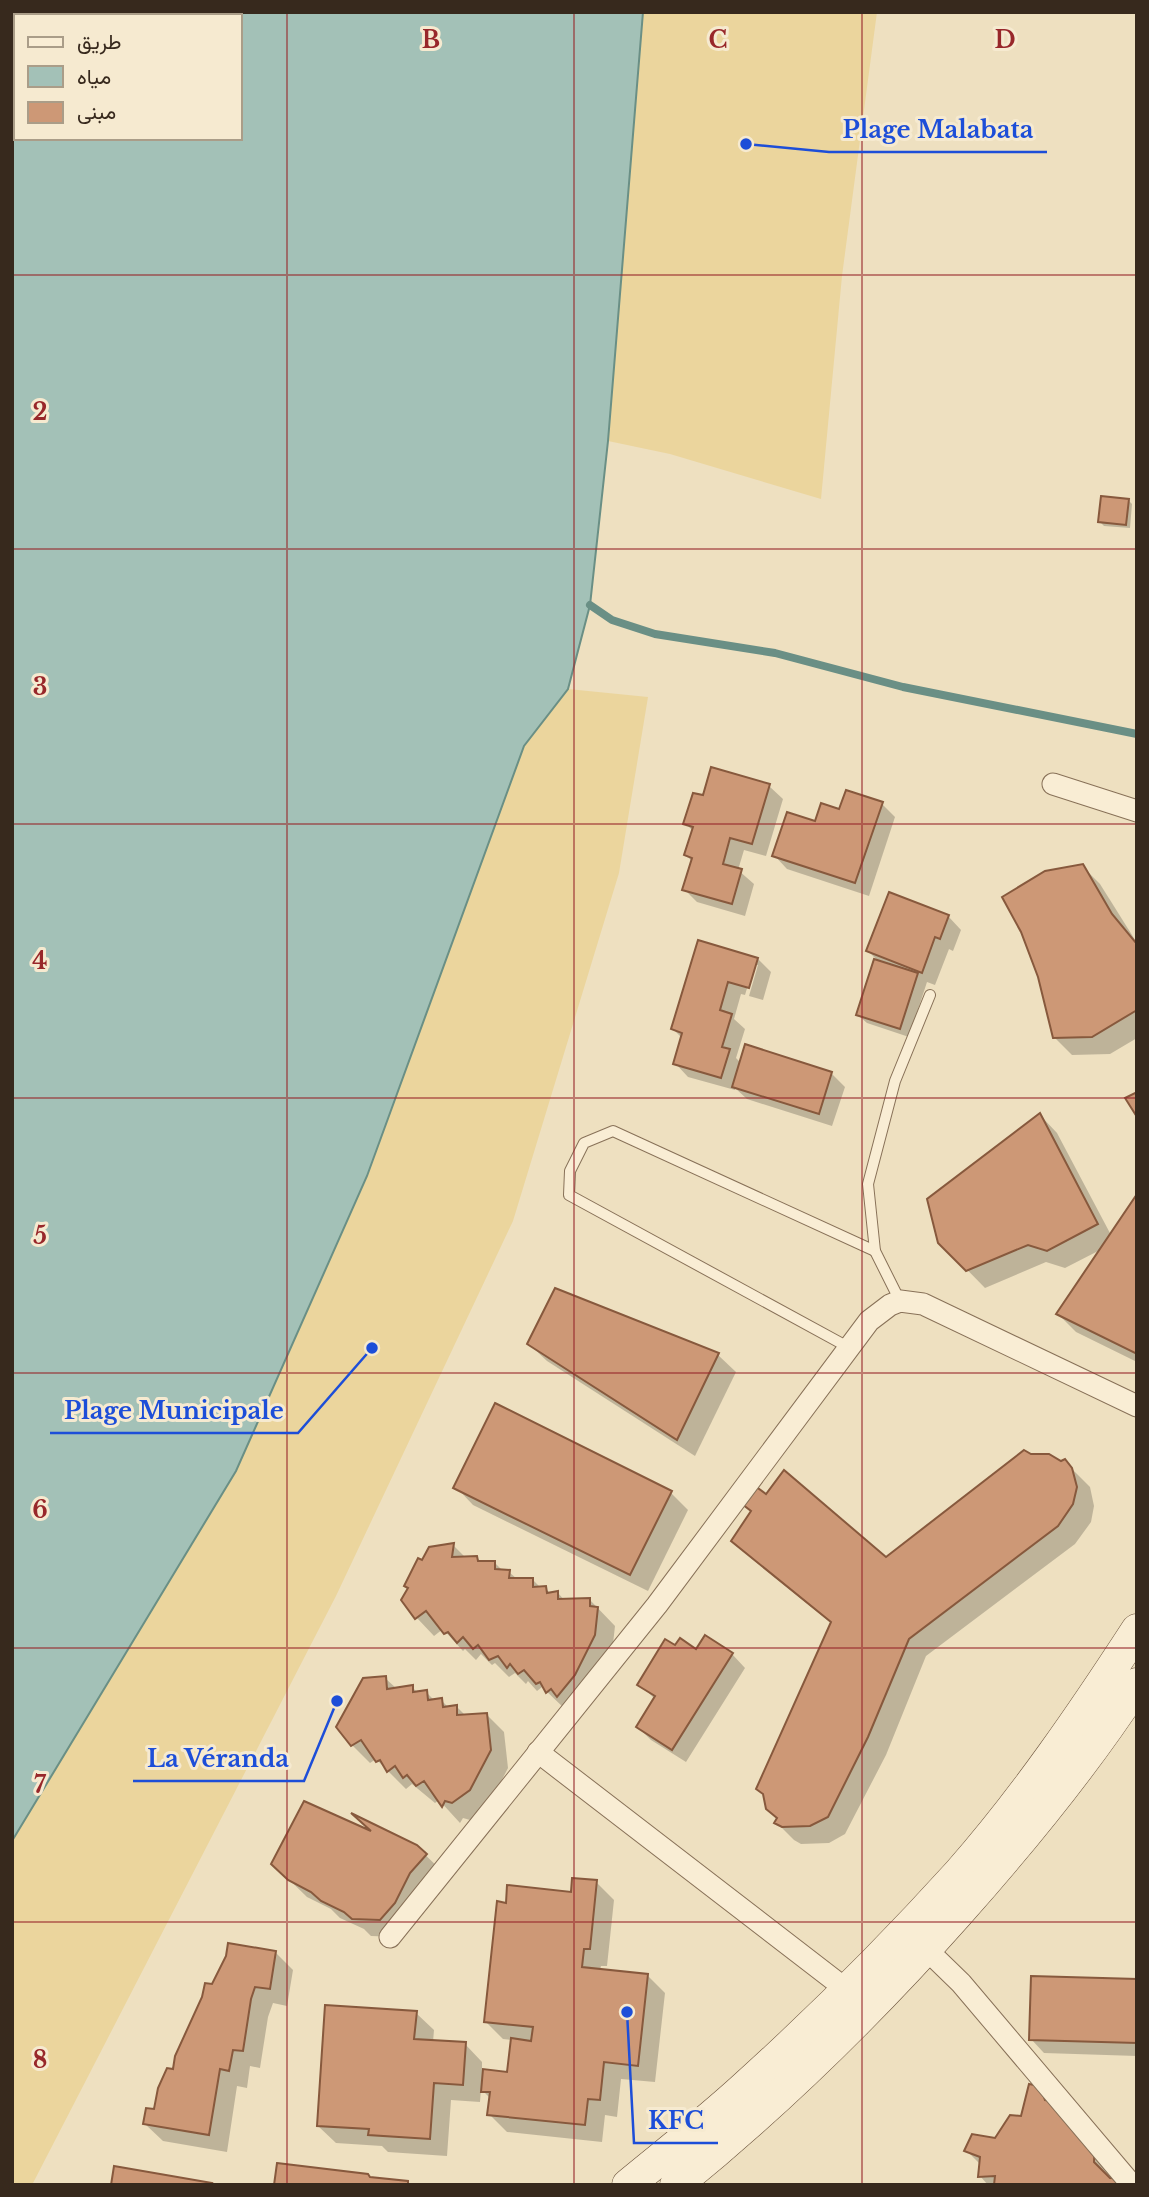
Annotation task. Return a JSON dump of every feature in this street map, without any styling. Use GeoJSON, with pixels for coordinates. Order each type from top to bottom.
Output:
{"type":"FeatureCollection","features":[{"type":"Feature","properties":{"kind":"main road"},"geometry":{"type":"LineString","coordinates":[[628,2185],[745,2088],[847,1990],[959,1872],[1012,1808],[1071,1728],[1137,1629]]}},
{"type":"Feature","properties":{"kind":"main road"},"geometry":{"type":"LineString","coordinates":[[676,2185],[764,2110],[926,1949],[1068,1784],[1134,1696]]}},
{"type":"Feature","properties":{"kind":"street"},"geometry":{"type":"LineString","coordinates":[[1053,785],[1137,811]]}},
{"type":"Feature","properties":{"kind":"street"},"geometry":{"type":"LineString","coordinates":[[390,1937],[657,1605],[790,1429],[848,1347],[869,1321],[890,1305],[900,1301],[923,1304],[1137,1406]]}},
{"type":"Feature","properties":{"kind":"street"},"geometry":{"type":"LineString","coordinates":[[538,1752],[847,1990]]}},
{"type":"Feature","properties":{"kind":"street"},"geometry":{"type":"LineString","coordinates":[[926,1949],[961,1983],[1132,2185]]}},
{"type":"Feature","properties":{"kind":"lane"},"geometry":{"type":"LineString","coordinates":[[900,1301],[874,1251],[868,1184],[895,1081],[930,995]]}},
{"type":"Feature","properties":{"kind":"lane"},"geometry":{"type":"LineString","coordinates":[[848,1347],[569,1195],[570,1171],[584,1143],[613,1131],[874,1251]]}},
{"type":"Feature","properties":{"kind":"sand"},"geometry":{"type":"Polygon","coordinates":[[[643,12],[877,12],[842,276],[821,499],[670,454],[608,441],[643,12]]]}},
{"type":"Feature","properties":{"kind":"sand"},"geometry":{"type":"Polygon","coordinates":[[[568,689],[648,697],[619,873],[513,1221],[336,1596],[32,2185],[12,2185],[12,1841],[236,1471],[367,1176],[524,746],[568,689]]]}},
{"type":"Feature","properties":{"kind":"water"},"geometry":{"type":"Polygon","coordinates":[[[12,12],[643,12],[608,441],[590,605],[568,689],[524,746],[367,1176],[236,1471],[12,1841],[12,12]]]}},
{"type":"Feature","properties":{"kind":"building"},"geometry":{"type":"Polygon","coordinates":[[[1101,496],[1129,499],[1126,525],[1098,522],[1101,496]]]}},
{"type":"Feature","properties":{"kind":"building"},"geometry":{"type":"Polygon","coordinates":[[[711,767],[770,784],[752,844],[730,838],[723,864],[742,869],[732,904],[682,890],[692,858],[684,855],[693,827],[683,824],[693,793],[703,795],[711,767]]]}},
{"type":"Feature","properties":{"kind":"building"},"geometry":{"type":"Polygon","coordinates":[[[846,790],[883,802],[855,883],[772,856],[787,812],[815,821],[821,803],[839,809],[846,790]]]}},
{"type":"Feature","properties":{"kind":"building"},"geometry":{"type":"Polygon","coordinates":[[[1083,864],[1112,914],[1137,944],[1137,1010],[1092,1037],[1053,1038],[1038,977],[1021,932],[1002,897],[1045,871],[1083,864]]]}},
{"type":"Feature","properties":{"kind":"building"},"geometry":{"type":"Polygon","coordinates":[[[889,892],[949,915],[940,939],[935,937],[922,973],[866,951],[889,892]]]}},
{"type":"Feature","properties":{"kind":"building"},"geometry":{"type":"Polygon","coordinates":[[[698,940],[758,958],[749,988],[728,982],[720,1010],[732,1014],[722,1047],[730,1049],[721,1078],[673,1064],[682,1033],[671,1029],[698,940]]]}},
{"type":"Feature","properties":{"kind":"building"},"geometry":{"type":"Polygon","coordinates":[[[874,959],[918,973],[900,1029],[856,1015],[874,959]]]}},
{"type":"Feature","properties":{"kind":"building"},"geometry":{"type":"Polygon","coordinates":[[[745,1044],[832,1072],[819,1114],[732,1087],[745,1044]]]}},
{"type":"Feature","properties":{"kind":"building"},"geometry":{"type":"Polygon","coordinates":[[[1137,1092],[1137,1117],[1125,1098],[1137,1092]]]}},
{"type":"Feature","properties":{"kind":"building"},"geometry":{"type":"Polygon","coordinates":[[[1040,1113],[1098,1224],[1047,1251],[1028,1245],[966,1271],[938,1243],[927,1199],[1040,1113]]]}},
{"type":"Feature","properties":{"kind":"building"},"geometry":{"type":"Polygon","coordinates":[[[1137,1194],[1137,1354],[1056,1314],[1137,1194]]]}},
{"type":"Feature","properties":{"kind":"building"},"geometry":{"type":"Polygon","coordinates":[[[555,1288],[719,1353],[677,1440],[527,1344],[555,1288]]]}},
{"type":"Feature","properties":{"kind":"building"},"geometry":{"type":"Polygon","coordinates":[[[495,1403],[672,1491],[630,1575],[453,1488],[495,1403]]]}},
{"type":"Feature","properties":{"kind":"building"},"geometry":{"type":"Polygon","coordinates":[[[1024,1450],[1031,1454],[1049,1454],[1061,1461],[1065,1459],[1072,1468],[1077,1487],[1073,1504],[1058,1526],[909,1639],[868,1737],[828,1817],[810,1826],[782,1827],[774,1823],[777,1818],[766,1809],[763,1794],[756,1789],[831,1622],[731,1541],[751,1511],[742,1504],[755,1486],[766,1494],[784,1470],[886,1557],[1024,1450]]]}},
{"type":"Feature","properties":{"kind":"building"},"geometry":{"type":"Polygon","coordinates":[[[454,1543],[452,1557],[477,1556],[478,1561],[495,1561],[495,1569],[510,1570],[509,1578],[533,1578],[533,1587],[546,1586],[547,1593],[558,1591],[558,1599],[590,1598],[590,1606],[598,1607],[595,1635],[575,1675],[557,1697],[551,1689],[546,1693],[540,1682],[536,1684],[524,1670],[518,1674],[510,1664],[507,1668],[498,1656],[489,1660],[478,1645],[473,1649],[463,1637],[457,1643],[448,1632],[444,1634],[426,1611],[415,1619],[401,1600],[408,1588],[404,1586],[418,1558],[422,1560],[429,1547],[454,1543]]]}},
{"type":"Feature","properties":{"kind":"building"},"geometry":{"type":"Polygon","coordinates":[[[705,1635],[733,1653],[672,1750],[636,1727],[655,1696],[637,1685],[665,1639],[675,1645],[680,1638],[696,1649],[705,1635]]]}},
{"type":"Feature","properties":{"kind":"building"},"geometry":{"type":"Polygon","coordinates":[[[386,1676],[387,1689],[413,1685],[413,1692],[427,1690],[428,1700],[442,1698],[443,1707],[457,1705],[457,1715],[487,1713],[491,1750],[470,1790],[452,1803],[445,1801],[442,1807],[424,1781],[416,1786],[407,1775],[403,1778],[395,1766],[387,1772],[380,1760],[376,1762],[361,1740],[351,1746],[336,1727],[363,1678],[386,1676]]]}},
{"type":"Feature","properties":{"kind":"building"},"geometry":{"type":"Polygon","coordinates":[[[304,1801],[371,1831],[351,1813],[417,1845],[427,1854],[410,1873],[395,1903],[380,1920],[352,1919],[288,1880],[271,1864],[304,1801]]]}},
{"type":"Feature","properties":{"kind":"building"},"geometry":{"type":"Polygon","coordinates":[[[572,1878],[597,1880],[590,1949],[584,1949],[582,1967],[648,1974],[638,2066],[604,2062],[600,2100],[588,2099],[585,2125],[487,2115],[490,2092],[481,2092],[483,2069],[507,2072],[511,2038],[531,2041],[533,2027],[484,2022],[497,1901],[506,1903],[507,1885],[571,1892],[572,1878]]]}},
{"type":"Feature","properties":{"kind":"building"},"geometry":{"type":"Polygon","coordinates":[[[228,1943],[276,1951],[270,1989],[255,1987],[251,1999],[243,2051],[233,2050],[229,2071],[220,2069],[209,2135],[143,2124],[146,2108],[154,2109],[158,2088],[167,2068],[173,2069],[175,2056],[202,1997],[205,1983],[212,1984],[226,1956],[228,1943]]]}},
{"type":"Feature","properties":{"kind":"building"},"geometry":{"type":"Polygon","coordinates":[[[1031,1976],[1137,1979],[1137,2043],[1029,2040],[1031,1976]]]}},
{"type":"Feature","properties":{"kind":"building"},"geometry":{"type":"Polygon","coordinates":[[[325,2005],[417,2011],[414,2039],[466,2042],[463,2085],[434,2083],[430,2139],[368,2135],[369,2129],[317,2126],[325,2005]]]}},
{"type":"Feature","properties":{"kind":"building"},"geometry":{"type":"Polygon","coordinates":[[[1029,2084],[1040,2086],[1045,2100],[1060,2102],[1095,2136],[1094,2162],[1110,2178],[1134,2179],[1136,2185],[994,2185],[995,2176],[978,2177],[980,2157],[964,2151],[972,2134],[995,2138],[1010,2115],[1021,2116],[1029,2084]]]}},
{"type":"Feature","properties":{"kind":"building"},"geometry":{"type":"Polygon","coordinates":[[[277,2163],[368,2174],[370,2177],[408,2181],[408,2185],[274,2185],[277,2163]]]}},
{"type":"Feature","properties":{"kind":"building"},"geometry":{"type":"Polygon","coordinates":[[[114,2166],[212,2183],[111,2185],[114,2166]]]}},
{"type":"Feature","properties":{"kind":"waterway"},"geometry":{"type":"LineString","coordinates":[[590,605],[612,620],[655,634],[775,653],[903,687],[1137,734]]}},
{"type":"Feature","properties":{"kind":"place","name":"Plage Malabata"},"geometry":{"type":"Point","coordinates":[746,144]}},
{"type":"Feature","properties":{"kind":"place","name":"Plage Municipale"},"geometry":{"type":"Point","coordinates":[372,1348]}},
{"type":"Feature","properties":{"kind":"place","name":"La Véranda"},"geometry":{"type":"Point","coordinates":[337,1701]}},
{"type":"Feature","properties":{"kind":"place","name":"KFC"},"geometry":{"type":"Point","coordinates":[627,2012]}}]}
